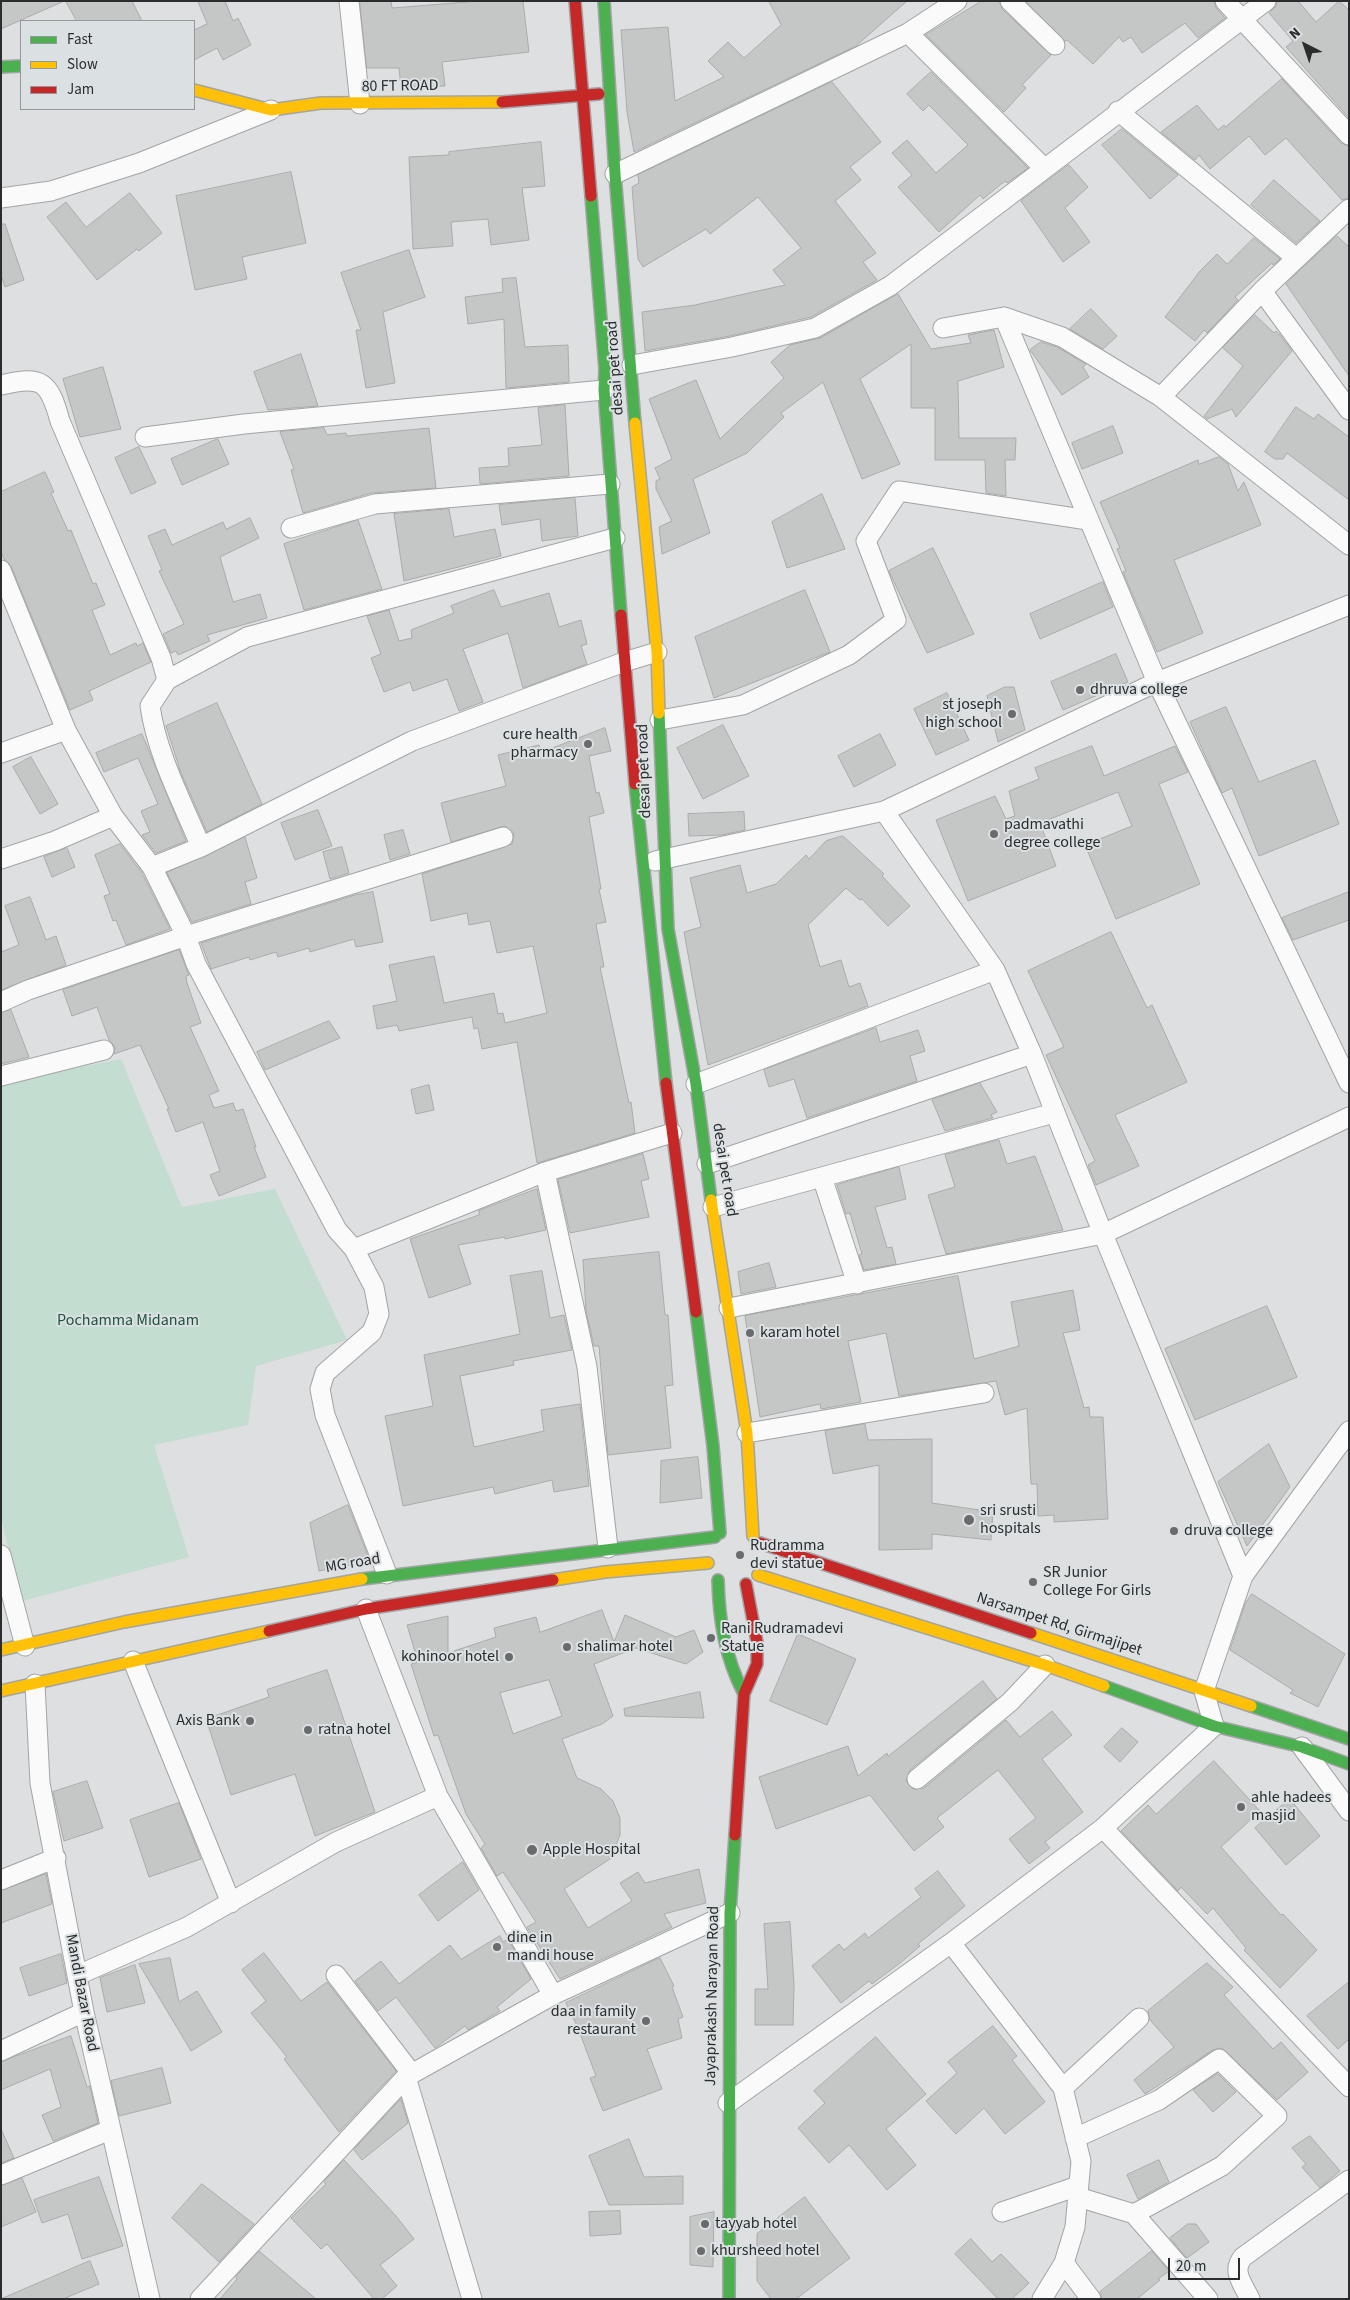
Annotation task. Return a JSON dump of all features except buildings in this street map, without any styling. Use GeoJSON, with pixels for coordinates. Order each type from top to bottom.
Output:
{"type":"FeatureCollection","features":[{"type":"Feature","properties":{"kind":"street"},"geometry":{"type":"LineString","coordinates":[[349,1],[360,104]]}},
{"type":"Feature","properties":{"kind":"street","name":"desai pet road"},"geometry":{"type":"LineString","coordinates":[[575,1],[605,368],[604,390],[610,484],[642,865],[672,1133],[713,1446],[717,1535]]}},
{"type":"Feature","properties":{"kind":"street","name":"desai pet road"},"geometry":{"type":"LineString","coordinates":[[604,1],[609,93],[644,532],[657,652],[668,929],[696,1084],[747,1432],[753,1542]]}},
{"type":"Feature","properties":{"kind":"street"},"geometry":{"type":"LineString","coordinates":[[616,174],[908,34],[957,1]]}},
{"type":"Feature","properties":{"kind":"street"},"geometry":{"type":"LineString","coordinates":[[1010,1],[1055,45]]}},
{"type":"Feature","properties":{"kind":"street"},"geometry":{"type":"LineString","coordinates":[[1225,1],[1349,134]]}},
{"type":"Feature","properties":{"kind":"street"},"geometry":{"type":"LineString","coordinates":[[632,365],[732,347],[815,328],[890,286],[1118,111],[1266,1]]}},
{"type":"Feature","properties":{"kind":"street"},"geometry":{"type":"LineString","coordinates":[[908,34],[1044,168]]}},
{"type":"Feature","properties":{"kind":"street"},"geometry":{"type":"LineString","coordinates":[[1,67],[20,66]]}},
{"type":"Feature","properties":{"kind":"street","name":"80 FT ROAD"},"geometry":{"type":"LineString","coordinates":[[195,90],[270,110],[321,103],[496,102],[582,97],[609,93]]}},
{"type":"Feature","properties":{"kind":"street"},"geometry":{"type":"LineString","coordinates":[[1,198],[51,191],[138,164],[270,110]]}},
{"type":"Feature","properties":{"kind":"street"},"geometry":{"type":"LineString","coordinates":[[1118,111],[1295,257]]}},
{"type":"Feature","properties":{"kind":"street"},"geometry":{"type":"LineString","coordinates":[[1161,398],[1262,290],[1295,257],[1349,209]]}},
{"type":"Feature","properties":{"kind":"street"},"geometry":{"type":"LineString","coordinates":[[1262,290],[1349,410]]}},
{"type":"Feature","properties":{"kind":"street"},"geometry":{"type":"LineString","coordinates":[[1004,317],[1157,682],[1349,1083]]}},
{"type":"Feature","properties":{"kind":"street"},"geometry":{"type":"LineString","coordinates":[[943,328],[1004,317],[1062,337],[1161,398],[1349,544]]}},
{"type":"Feature","properties":{"kind":"street"},"geometry":{"type":"LineString","coordinates":[[1,385],[27,379],[44,386],[54,398],[60,421],[161,658],[167,680]]}},
{"type":"Feature","properties":{"kind":"street"},"geometry":{"type":"LineString","coordinates":[[145,437],[254,423],[604,390]]}},
{"type":"Feature","properties":{"kind":"street"},"geometry":{"type":"LineString","coordinates":[[291,528],[375,504],[610,484]]}},
{"type":"Feature","properties":{"kind":"street"},"geometry":{"type":"LineString","coordinates":[[660,720],[743,705],[849,655],[896,620],[866,540],[899,491],[1088,520]]}},
{"type":"Feature","properties":{"kind":"street"},"geometry":{"type":"LineString","coordinates":[[201,847],[160,751],[154,728],[150,706],[167,680],[247,637],[615,538]]}},
{"type":"Feature","properties":{"kind":"street"},"geometry":{"type":"LineString","coordinates":[[1,570],[66,730],[113,816],[152,867],[186,936],[196,964],[337,1230],[354,1249],[374,1287],[379,1314],[372,1332],[325,1373],[320,1388],[325,1415],[387,1574]]}},
{"type":"Feature","properties":{"kind":"street"},"geometry":{"type":"LineString","coordinates":[[642,865],[665,858],[884,810],[1157,682],[1349,605]]}},
{"type":"Feature","properties":{"kind":"street"},"geometry":{"type":"LineString","coordinates":[[152,867],[201,847],[412,741],[624,662],[657,652]]}},
{"type":"Feature","properties":{"kind":"street"},"geometry":{"type":"LineString","coordinates":[[1,753],[66,730]]}},
{"type":"Feature","properties":{"kind":"street"},"geometry":{"type":"LineString","coordinates":[[884,810],[995,970],[1032,1054],[1054,1113],[1243,1576]]}},
{"type":"Feature","properties":{"kind":"street"},"geometry":{"type":"LineString","coordinates":[[1,859],[55,841],[113,816]]}},
{"type":"Feature","properties":{"kind":"street"},"geometry":{"type":"LineString","coordinates":[[1,1002],[28,990],[186,936],[503,837]]}},
{"type":"Feature","properties":{"kind":"street"},"geometry":{"type":"LineString","coordinates":[[696,1084],[995,970]]}},
{"type":"Feature","properties":{"kind":"street"},"geometry":{"type":"LineString","coordinates":[[1,1076],[104,1050]]}},
{"type":"Feature","properties":{"kind":"street"},"geometry":{"type":"LineString","coordinates":[[707,1164],[1032,1054]]}},
{"type":"Feature","properties":{"kind":"street"},"geometry":{"type":"LineString","coordinates":[[713,1207],[1054,1113]]}},
{"type":"Feature","properties":{"kind":"street"},"geometry":{"type":"LineString","coordinates":[[729,1308],[1103,1234],[1349,1117]]}},
{"type":"Feature","properties":{"kind":"street"},"geometry":{"type":"LineString","coordinates":[[354,1249],[546,1172],[672,1133]]}},
{"type":"Feature","properties":{"kind":"street"},"geometry":{"type":"LineString","coordinates":[[546,1172],[587,1367],[608,1548]]}},
{"type":"Feature","properties":{"kind":"street"},"geometry":{"type":"LineString","coordinates":[[713,1207],[822,1177],[856,1284]]}},
{"type":"Feature","properties":{"kind":"street"},"geometry":{"type":"LineString","coordinates":[[747,1432],[984,1393]]}},
{"type":"Feature","properties":{"kind":"street"},"geometry":{"type":"LineString","coordinates":[[1214,1726],[1204,1691],[1243,1576],[1349,1431]]}},
{"type":"Feature","properties":{"kind":"street"},"geometry":{"type":"LineString","coordinates":[[708,1563],[708,1554],[717,1535],[753,1542],[758,1575]]}},
{"type":"Feature","properties":{"kind":"street","name":"MG road"},"geometry":{"type":"LineString","coordinates":[[1,1650],[124,1622],[387,1574],[717,1535]]}},
{"type":"Feature","properties":{"kind":"street","name":"Narsampet Rd, Girmajipet"},"geometry":{"type":"LineString","coordinates":[[753,1542],[1349,1738]]}},
{"type":"Feature","properties":{"kind":"street"},"geometry":{"type":"LineString","coordinates":[[1,1555],[25,1646]]}},
{"type":"Feature","properties":{"kind":"street"},"geometry":{"type":"LineString","coordinates":[[1,1691],[366,1610],[605,1572],[708,1563],[732,1583],[758,1575],[1045,1665],[1214,1726],[1302,1747],[1349,1764]]}},
{"type":"Feature","properties":{"kind":"street","name":"Jayaprakash Narayan Road"},"geometry":{"type":"LineString","coordinates":[[729,2299],[728,2103],[730,1913],[744,1694],[757,1664],[757,1649],[732,1583]]}},
{"type":"Feature","properties":{"kind":"street","name":"Jayaprakash Narayan Road"},"geometry":{"type":"LineString","coordinates":[[732,1583],[719,1617],[725,1654],[744,1694]]}},
{"type":"Feature","properties":{"kind":"street"},"geometry":{"type":"LineString","coordinates":[[366,1610],[438,1796],[553,1995]]}},
{"type":"Feature","properties":{"kind":"street"},"geometry":{"type":"LineString","coordinates":[[133,1661],[231,1903]]}},
{"type":"Feature","properties":{"kind":"street"},"geometry":{"type":"LineString","coordinates":[[917,1779],[1010,1702],[1045,1665]]}},
{"type":"Feature","properties":{"kind":"street","name":"Mandi Bazar Road"},"geometry":{"type":"LineString","coordinates":[[35,1684],[40,1782],[84,2012],[150,2299]]}},
{"type":"Feature","properties":{"kind":"street"},"geometry":{"type":"LineString","coordinates":[[728,2103],[951,1943],[1103,1828],[1214,1726]]}},
{"type":"Feature","properties":{"kind":"street"},"geometry":{"type":"LineString","coordinates":[[1302,1747],[1349,1811]]}},
{"type":"Feature","properties":{"kind":"street"},"geometry":{"type":"LineString","coordinates":[[78,1975],[187,1927],[336,1842],[438,1796]]}},
{"type":"Feature","properties":{"kind":"street"},"geometry":{"type":"LineString","coordinates":[[1103,1828],[1349,2087]]}},
{"type":"Feature","properties":{"kind":"street"},"geometry":{"type":"LineString","coordinates":[[1,1880],[56,1858]]}},
{"type":"Feature","properties":{"kind":"street"},"geometry":{"type":"LineString","coordinates":[[200,2299],[409,2076],[553,1995],[730,1913]]}},
{"type":"Feature","properties":{"kind":"street"},"geometry":{"type":"LineString","coordinates":[[951,1943],[1063,2088],[1081,2161],[1075,2227],[1064,2263],[1042,2299]]}},
{"type":"Feature","properties":{"kind":"street"},"geometry":{"type":"LineString","coordinates":[[336,1975],[409,2076],[472,2299]]}},
{"type":"Feature","properties":{"kind":"street"},"geometry":{"type":"LineString","coordinates":[[1,2051],[84,2012]]}},
{"type":"Feature","properties":{"kind":"street"},"geometry":{"type":"LineString","coordinates":[[1063,2088],[1139,2018]]}},
{"type":"Feature","properties":{"kind":"street"},"geometry":{"type":"LineString","coordinates":[[1075,2138],[1159,2100],[1219,2058],[1277,2116],[1222,2166],[1134,2214]]}},
{"type":"Feature","properties":{"kind":"street"},"geometry":{"type":"LineString","coordinates":[[1,2174],[110,2130]]}},
{"type":"Feature","properties":{"kind":"street"},"geometry":{"type":"LineString","coordinates":[[1250,2299],[1236,2269],[1237,2264],[1243,2257],[1349,2180]]}},
{"type":"Feature","properties":{"kind":"street"},"geometry":{"type":"LineString","coordinates":[[1002,2212],[1078,2191],[1134,2214],[1208,2299]]}},
{"type":"Feature","properties":{"kind":"street"},"geometry":{"type":"LineString","coordinates":[[1064,2263],[1091,2299]]}},
{"type":"Feature","properties":{"kind":"green space","name":"Pochamma Midanam"},"geometry":{"type":"Polygon","coordinates":[[[121,1059],[182,1207],[275,1189],[347,1340],[256,1366],[248,1425],[154,1445],[189,1557],[22,1601],[1,1519],[1,1083],[121,1059]]]}},
{"type":"Feature","properties":{"kind":"traffic: fast"},"geometry":{"type":"LineString","coordinates":[[604,1],[615,174],[635,423]]}},
{"type":"Feature","properties":{"kind":"traffic: fast"},"geometry":{"type":"LineString","coordinates":[[1,67],[20,66]]}},
{"type":"Feature","properties":{"kind":"traffic: fast"},"geometry":{"type":"LineString","coordinates":[[591,196],[605,369],[604,390],[621,615]]}},
{"type":"Feature","properties":{"kind":"traffic: fast"},"geometry":{"type":"LineString","coordinates":[[659,713],[668,929],[696,1084],[711,1200]]}},
{"type":"Feature","properties":{"kind":"traffic: fast"},"geometry":{"type":"LineString","coordinates":[[635,784],[666,1083]]}},
{"type":"Feature","properties":{"kind":"traffic: fast"},"geometry":{"type":"LineString","coordinates":[[696,1312],[713,1446],[720,1533]]}},
{"type":"Feature","properties":{"kind":"traffic: fast"},"geometry":{"type":"LineString","coordinates":[[362,1579],[715,1537]]}},
{"type":"Feature","properties":{"kind":"traffic: fast"},"geometry":{"type":"LineString","coordinates":[[718,1580],[724,1638],[732,1666],[744,1694]]}},
{"type":"Feature","properties":{"kind":"traffic: fast"},"geometry":{"type":"LineString","coordinates":[[1104,1686],[1214,1726],[1302,1747],[1349,1764]]}},
{"type":"Feature","properties":{"kind":"traffic: fast"},"geometry":{"type":"LineString","coordinates":[[1251,1706],[1349,1739]]}},
{"type":"Feature","properties":{"kind":"traffic: fast"},"geometry":{"type":"LineString","coordinates":[[729,2299],[730,1913],[735,1835]]}},
{"type":"Feature","properties":{"kind":"traffic: slow"},"geometry":{"type":"LineString","coordinates":[[195,90],[271,110],[321,103],[502,102]]}},
{"type":"Feature","properties":{"kind":"traffic: slow"},"geometry":{"type":"LineString","coordinates":[[635,423],[657,652],[659,713]]}},
{"type":"Feature","properties":{"kind":"traffic: slow"},"geometry":{"type":"LineString","coordinates":[[711,1200],[747,1433],[753,1536]]}},
{"type":"Feature","properties":{"kind":"traffic: slow"},"geometry":{"type":"LineString","coordinates":[[553,1580],[605,1572],[708,1563]]}},
{"type":"Feature","properties":{"kind":"traffic: slow"},"geometry":{"type":"LineString","coordinates":[[758,1575],[1045,1665],[1104,1686]]}},
{"type":"Feature","properties":{"kind":"traffic: slow"},"geometry":{"type":"LineString","coordinates":[[1,1650],[124,1622],[362,1579]]}},
{"type":"Feature","properties":{"kind":"traffic: slow"},"geometry":{"type":"LineString","coordinates":[[1,1691],[269,1631]]}},
{"type":"Feature","properties":{"kind":"traffic: slow"},"geometry":{"type":"LineString","coordinates":[[1031,1633],[1251,1706]]}},
{"type":"Feature","properties":{"kind":"traffic: jam"},"geometry":{"type":"LineString","coordinates":[[575,1],[591,196]]}},
{"type":"Feature","properties":{"kind":"traffic: jam"},"geometry":{"type":"LineString","coordinates":[[502,102],[599,94]]}},
{"type":"Feature","properties":{"kind":"traffic: jam"},"geometry":{"type":"LineString","coordinates":[[621,615],[635,784]]}},
{"type":"Feature","properties":{"kind":"traffic: jam"},"geometry":{"type":"LineString","coordinates":[[666,1083],[696,1312]]}},
{"type":"Feature","properties":{"kind":"traffic: jam"},"geometry":{"type":"LineString","coordinates":[[760,1543],[1031,1633]]}},
{"type":"Feature","properties":{"kind":"traffic: jam"},"geometry":{"type":"LineString","coordinates":[[269,1631],[366,1609],[553,1580]]}},
{"type":"Feature","properties":{"kind":"traffic: jam"},"geometry":{"type":"LineString","coordinates":[[735,1835],[744,1694],[757,1664],[757,1642],[746,1584]]}},
{"type":"Feature","properties":{"kind":"place","name":"dhruva college"},"geometry":{"type":"Point","coordinates":[1080,690]}},
{"type":"Feature","properties":{"kind":"place","name":"st joseph high school"},"geometry":{"type":"Point","coordinates":[1012,714]}},
{"type":"Feature","properties":{"kind":"place","name":"cure health pharmacy"},"geometry":{"type":"Point","coordinates":[588,744]}},
{"type":"Feature","properties":{"kind":"place","name":"padmavathi degree college"},"geometry":{"type":"Point","coordinates":[994,834]}},
{"type":"Feature","properties":{"kind":"place","name":"karam hotel"},"geometry":{"type":"Point","coordinates":[750,1333]}},
{"type":"Feature","properties":{"kind":"place","name":"sri srusti hospitals"},"geometry":{"type":"Point","coordinates":[969,1520]}},
{"type":"Feature","properties":{"kind":"place","name":"druva college"},"geometry":{"type":"Point","coordinates":[1174,1531]}},
{"type":"Feature","properties":{"kind":"place","name":"Rudramma devi statue"},"geometry":{"type":"Point","coordinates":[740,1555]}},
{"type":"Feature","properties":{"kind":"place","name":"SR Junior College For Girls"},"geometry":{"type":"Point","coordinates":[1033,1582]}},
{"type":"Feature","properties":{"kind":"place","name":"Rani Rudramadevi Statue"},"geometry":{"type":"Point","coordinates":[711,1638]}},
{"type":"Feature","properties":{"kind":"place","name":"shalimar hotel"},"geometry":{"type":"Point","coordinates":[567,1647]}},
{"type":"Feature","properties":{"kind":"place","name":"kohinoor hotel"},"geometry":{"type":"Point","coordinates":[509,1657]}},
{"type":"Feature","properties":{"kind":"place","name":"Axis Bank"},"geometry":{"type":"Point","coordinates":[250,1721]}},
{"type":"Feature","properties":{"kind":"place","name":"ratna hotel"},"geometry":{"type":"Point","coordinates":[308,1730]}},
{"type":"Feature","properties":{"kind":"place","name":"ahle hadees masjid"},"geometry":{"type":"Point","coordinates":[1241,1807]}},
{"type":"Feature","properties":{"kind":"place","name":"Apple Hospital"},"geometry":{"type":"Point","coordinates":[532,1850]}},
{"type":"Feature","properties":{"kind":"place","name":"dine in mandi house"},"geometry":{"type":"Point","coordinates":[497,1947]}},
{"type":"Feature","properties":{"kind":"place","name":"daa in family restaurant"},"geometry":{"type":"Point","coordinates":[646,2021]}},
{"type":"Feature","properties":{"kind":"place","name":"tayyab hotel"},"geometry":{"type":"Point","coordinates":[705,2224]}},
{"type":"Feature","properties":{"kind":"place","name":"khursheed hotel"},"geometry":{"type":"Point","coordinates":[701,2251]}}]}
